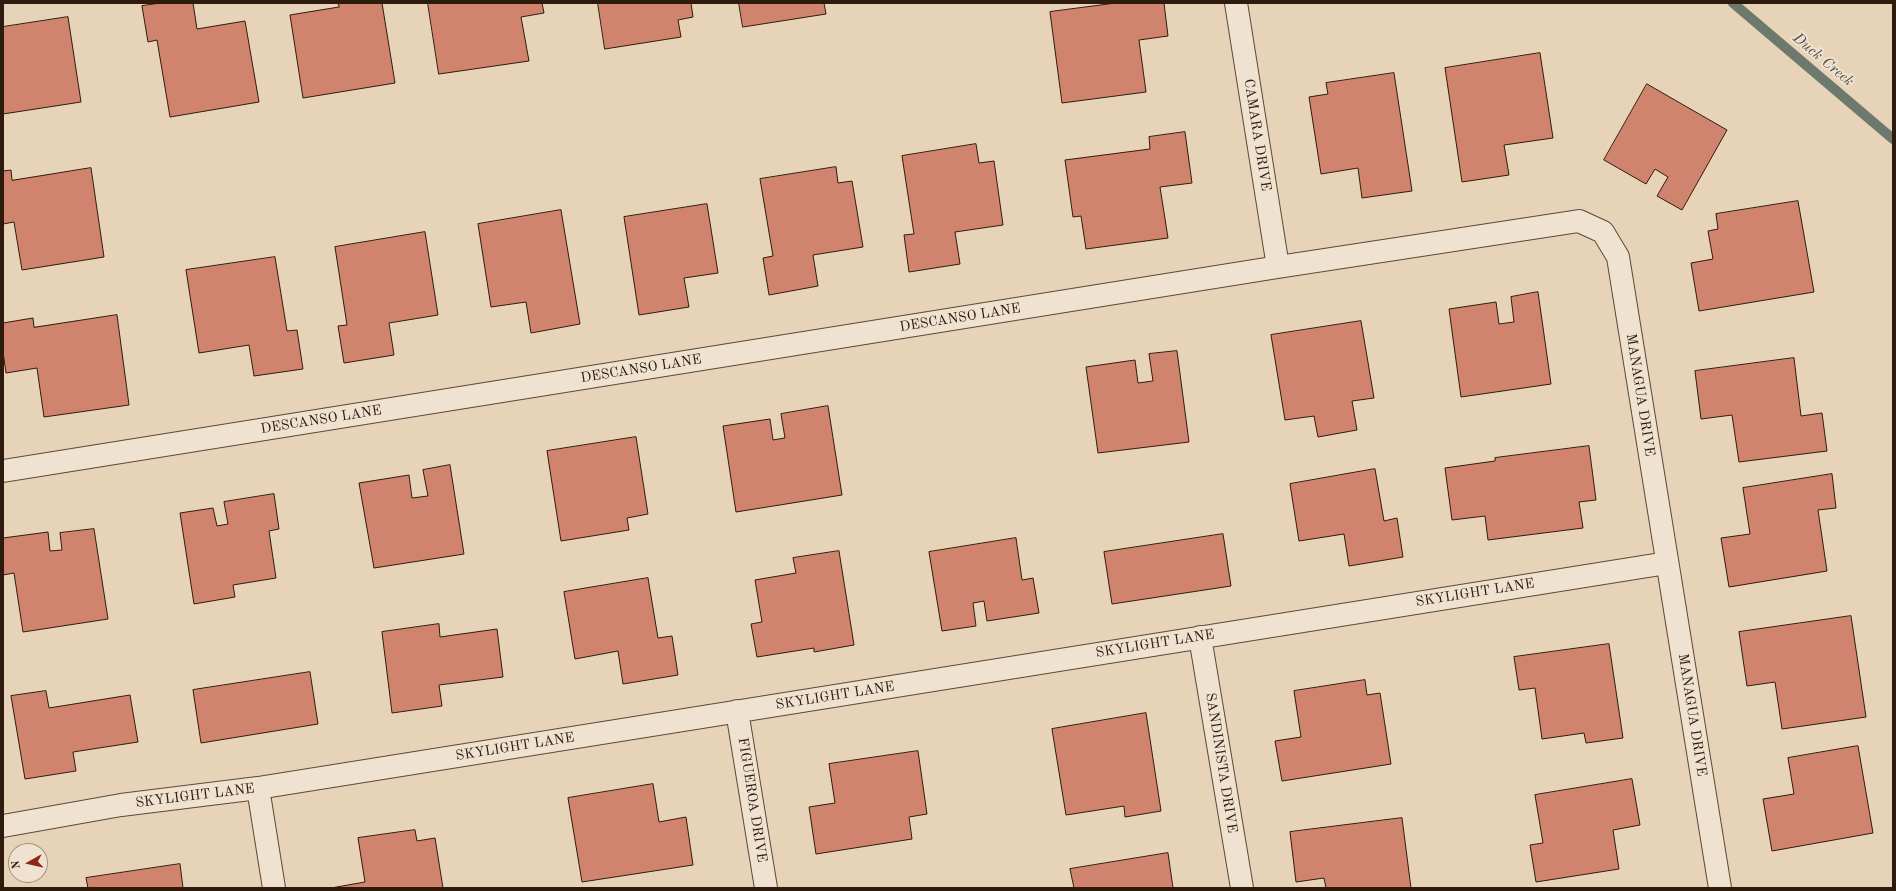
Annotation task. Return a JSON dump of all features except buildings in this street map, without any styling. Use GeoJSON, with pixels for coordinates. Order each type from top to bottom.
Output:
{"type":"FeatureCollection","features":[{"type":"Feature","properties":{"kind":"street","name":"CAMARA DRIVE"},"geometry":{"type":"LineString","coordinates":[[1236,3],[1278,267]]}},
{"type":"Feature","properties":{"kind":"street","name":"MANAGUA DRIVE"},"geometry":{"type":"LineString","coordinates":[[1278,267],[1579,221],[1603,232],[1618,257],[1720,888]]}},
{"type":"Feature","properties":{"kind":"street","name":"DESCANSO LANE"},"geometry":{"type":"LineString","coordinates":[[3,471],[1278,267]]}},
{"type":"Feature","properties":{"kind":"street","name":"SKYLIGHT LANE"},"geometry":{"type":"LineString","coordinates":[[3,826],[121,805],[258,788],[1667,563]]}},
{"type":"Feature","properties":{"kind":"street","name":"SANDINISTA DRIVE"},"geometry":{"type":"LineString","coordinates":[[1200,637],[1242,888]]}},
{"type":"Feature","properties":{"kind":"street","name":"FIGUEROA DRIVE"},"geometry":{"type":"LineString","coordinates":[[737,712],[766,888]]}},
{"type":"Feature","properties":{"kind":"street"},"geometry":{"type":"LineString","coordinates":[[258,788],[274,888]]}},
{"type":"Feature","properties":{"kind":"waterway","name":"Duck Creek"},"geometry":{"type":"LineString","coordinates":[[1733,3],[1893,139]]}}]}
